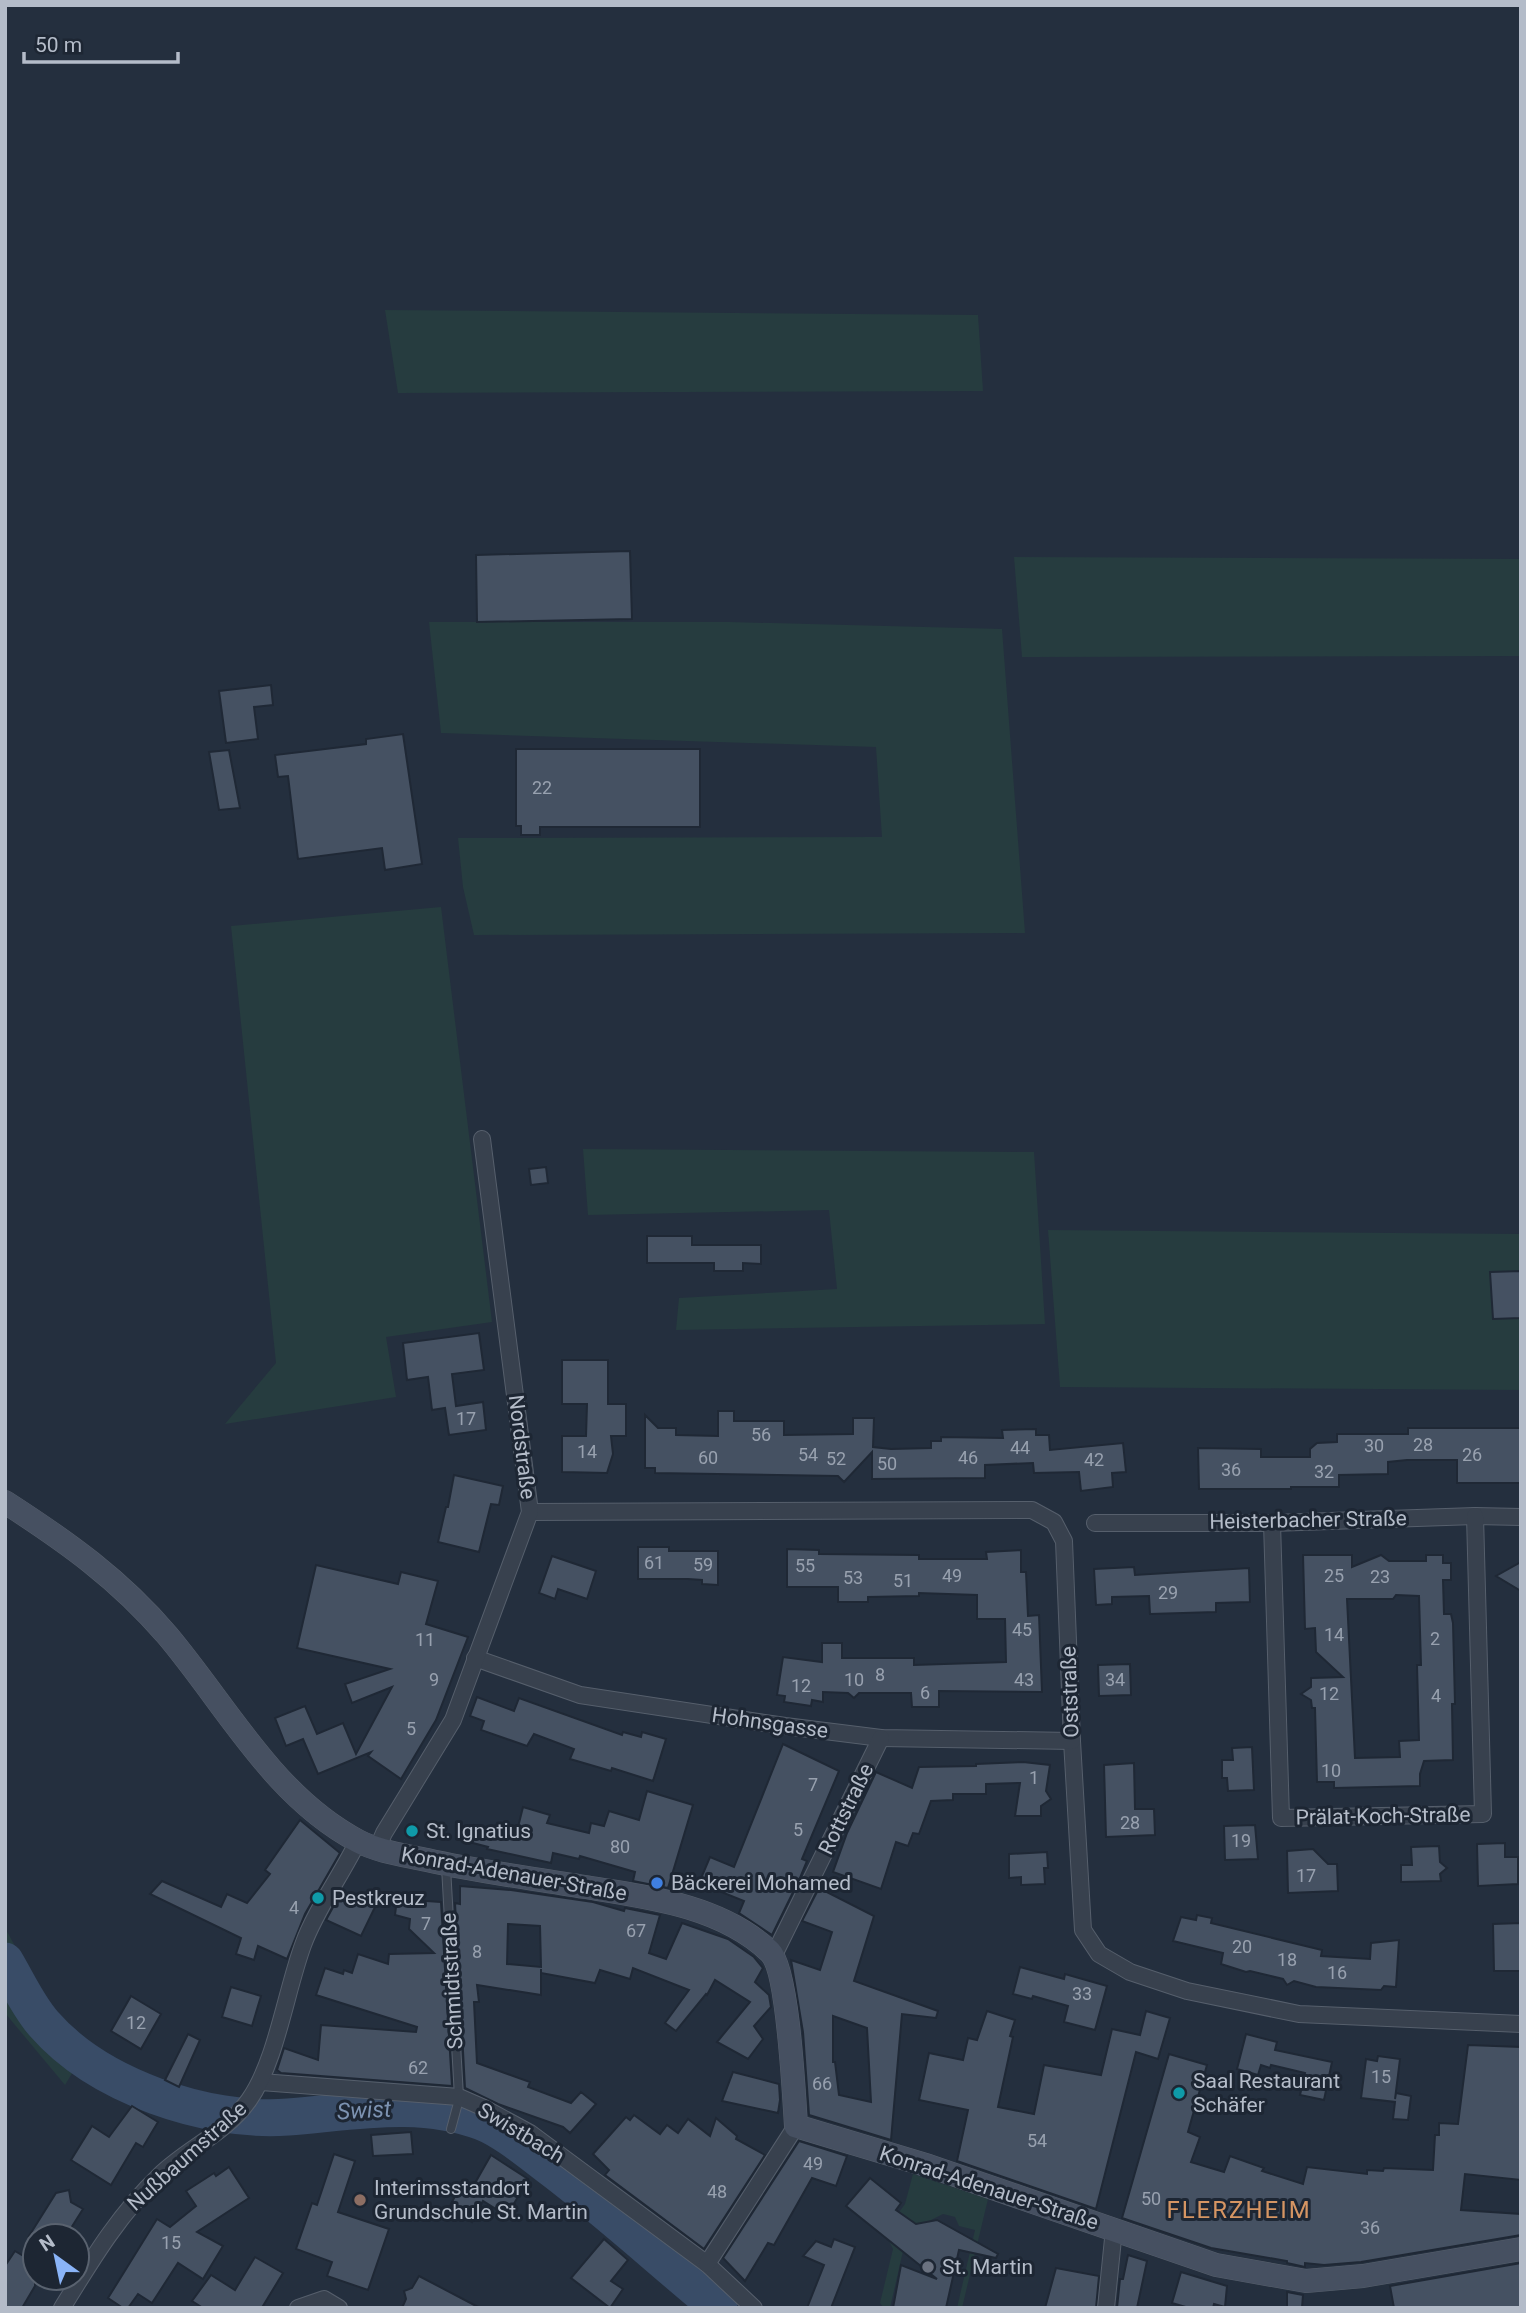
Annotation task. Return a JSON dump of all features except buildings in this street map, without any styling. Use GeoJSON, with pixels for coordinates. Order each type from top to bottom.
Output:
{"type":"FeatureCollection","features":[{"type":"Feature","properties":{"kind":"main road","name":"Konrad-Adenauer-Straße"},"geometry":{"type":"LineString","coordinates":[[5,1502],[93,1562],[125,1590],[167,1635],[262,1759],[295,1794],[326,1821],[368,1845],[446,1864],[661,1899],[707,1914],[755,1938],[774,1955]]}},
{"type":"Feature","properties":{"kind":"main road"},"geometry":{"type":"LineString","coordinates":[[774,1955],[788,2013],[796,2126]]}},
{"type":"Feature","properties":{"kind":"main road","name":"Konrad-Adenauer-Straße"},"geometry":{"type":"LineString","coordinates":[[796,2126],[929,2166],[1216,2265],[1306,2281],[1363,2276],[1521,2249]]}},
{"type":"Feature","properties":{"kind":"street","name":"Nordstraße"},"geometry":{"type":"LineString","coordinates":[[368,1845],[384,1833],[453,1720],[530,1512],[482,1139]]}},
{"type":"Feature","properties":{"kind":"street","name":"Oststraße"},"geometry":{"type":"LineString","coordinates":[[530,1512],[1031,1510],[1054,1522],[1064,1541],[1083,1930],[1099,1954],[1130,1972],[1187,1991],[1299,2014],[1521,2024]]}},
{"type":"Feature","properties":{"kind":"street","name":"Heisterbacher Straße"},"geometry":{"type":"LineString","coordinates":[[1095,1523],[1272,1523],[1475,1516],[1521,1517]]}},
{"type":"Feature","properties":{"kind":"street","name":"Prälat-Koch-Straße"},"geometry":{"type":"LineString","coordinates":[[1272,1523],[1281,1818],[1483,1814],[1475,1516]]}},
{"type":"Feature","properties":{"kind":"street","name":"Hohnsgasse"},"geometry":{"type":"LineString","coordinates":[[475,1658],[580,1695],[785,1727],[881,1738],[1072,1741]]}},
{"type":"Feature","properties":{"kind":"street","name":"Rottstraße"},"geometry":{"type":"LineString","coordinates":[[774,1955],[881,1738]]}},
{"type":"Feature","properties":{"kind":"street","name":"Nußbaumstraße"},"geometry":{"type":"LineString","coordinates":[[62,2308],[105,2239],[133,2202],[162,2173],[217,2134],[247,2103],[261,2081],[304,1942],[368,1845]]}},
{"type":"Feature","properties":{"kind":"street","name":"Swistbach"},"geometry":{"type":"LineString","coordinates":[[261,2081],[458,2100],[482,2107],[530,2133],[707,2264],[754,2308]]}},
{"type":"Feature","properties":{"kind":"street"},"geometry":{"type":"LineString","coordinates":[[707,2264],[796,2126]]}},
{"type":"Feature","properties":{"kind":"street"},"geometry":{"type":"LineString","coordinates":[[1105,2308],[1114,2230]]}},
{"type":"Feature","properties":{"kind":"street"},"geometry":{"type":"LineString","coordinates":[[298,2308],[324,2299],[338,2308]]}},
{"type":"Feature","properties":{"kind":"lane","name":"Schmidtstraße"},"geometry":{"type":"LineString","coordinates":[[446,1864],[458,2100],[451,2129]]}},
{"type":"Feature","properties":{"kind":"green space"},"geometry":{"type":"Polygon","coordinates":[[[385,310],[978,315],[983,391],[398,393],[385,310]]]}},
{"type":"Feature","properties":{"kind":"green space"},"geometry":{"type":"Polygon","coordinates":[[[1014,557],[1521,559],[1521,656],[1022,657],[1014,557]]]}},
{"type":"Feature","properties":{"kind":"green space"},"geometry":{"type":"Polygon","coordinates":[[[429,622],[730,622],[1002,629],[1025,933],[474,935],[463,887],[458,838],[882,837],[876,747],[441,733],[429,622]]]}},
{"type":"Feature","properties":{"kind":"green space"},"geometry":{"type":"Polygon","coordinates":[[[441,907],[492,1322],[386,1337],[396,1397],[225,1424],[276,1363],[231,926],[441,907]]]}},
{"type":"Feature","properties":{"kind":"green space"},"geometry":{"type":"Polygon","coordinates":[[[583,1149],[1034,1152],[1045,1324],[676,1330],[679,1298],[837,1289],[829,1210],[588,1215],[583,1149]]]}},
{"type":"Feature","properties":{"kind":"green space"},"geometry":{"type":"Polygon","coordinates":[[[1048,1230],[1521,1234],[1521,1390],[1060,1387],[1048,1230]]]}},
{"type":"Feature","properties":{"kind":"green space"},"geometry":{"type":"Polygon","coordinates":[[[5,1928],[50,2008],[86,2050],[65,2085],[5,2013],[5,1928]]]}},
{"type":"Feature","properties":{"kind":"green space"},"geometry":{"type":"Polygon","coordinates":[[[913,2174],[988,2199],[962,2308],[957,2308],[975,2230],[959,2226],[955,2217],[943,2214],[925,2223],[909,2225],[890,2308],[884,2308],[880,2303],[893,2249],[889,2241],[905,2221],[897,2215],[905,2204],[913,2174]]]}},
{"type":"Feature","properties":{"kind":"waterway","name":"Swist"},"geometry":{"type":"LineString","coordinates":[[5,1961],[38,2017],[67,2046],[93,2066],[155,2096],[189,2107],[256,2117],[410,2109],[458,2115],[491,2126],[574,2186],[719,2308]]}},
{"type":"Feature","properties":{"kind":"place","name":"St. Ignatius"},"geometry":{"type":"Point","coordinates":[412,1831]}},
{"type":"Feature","properties":{"kind":"place","name":"Bäckerei Mohamed"},"geometry":{"type":"Point","coordinates":[657,1883]}},
{"type":"Feature","properties":{"kind":"place","name":"Pestkreuz"},"geometry":{"type":"Point","coordinates":[318,1898]}},
{"type":"Feature","properties":{"kind":"place","name":"Saal Restaurant Schäfer"},"geometry":{"type":"Point","coordinates":[1179,2093]}},
{"type":"Feature","properties":{"kind":"place","name":"Interimsstandort Grundschule St. Martin"},"geometry":{"type":"Point","coordinates":[360,2200]}},
{"type":"Feature","properties":{"kind":"place","name":"St. Martin"},"geometry":{"type":"Point","coordinates":[928,2267]}},
{"type":"Feature","properties":{"kind":"district","name":"FLERZHEIM"},"geometry":{"type":"Point","coordinates":[1239,2210]}}]}
